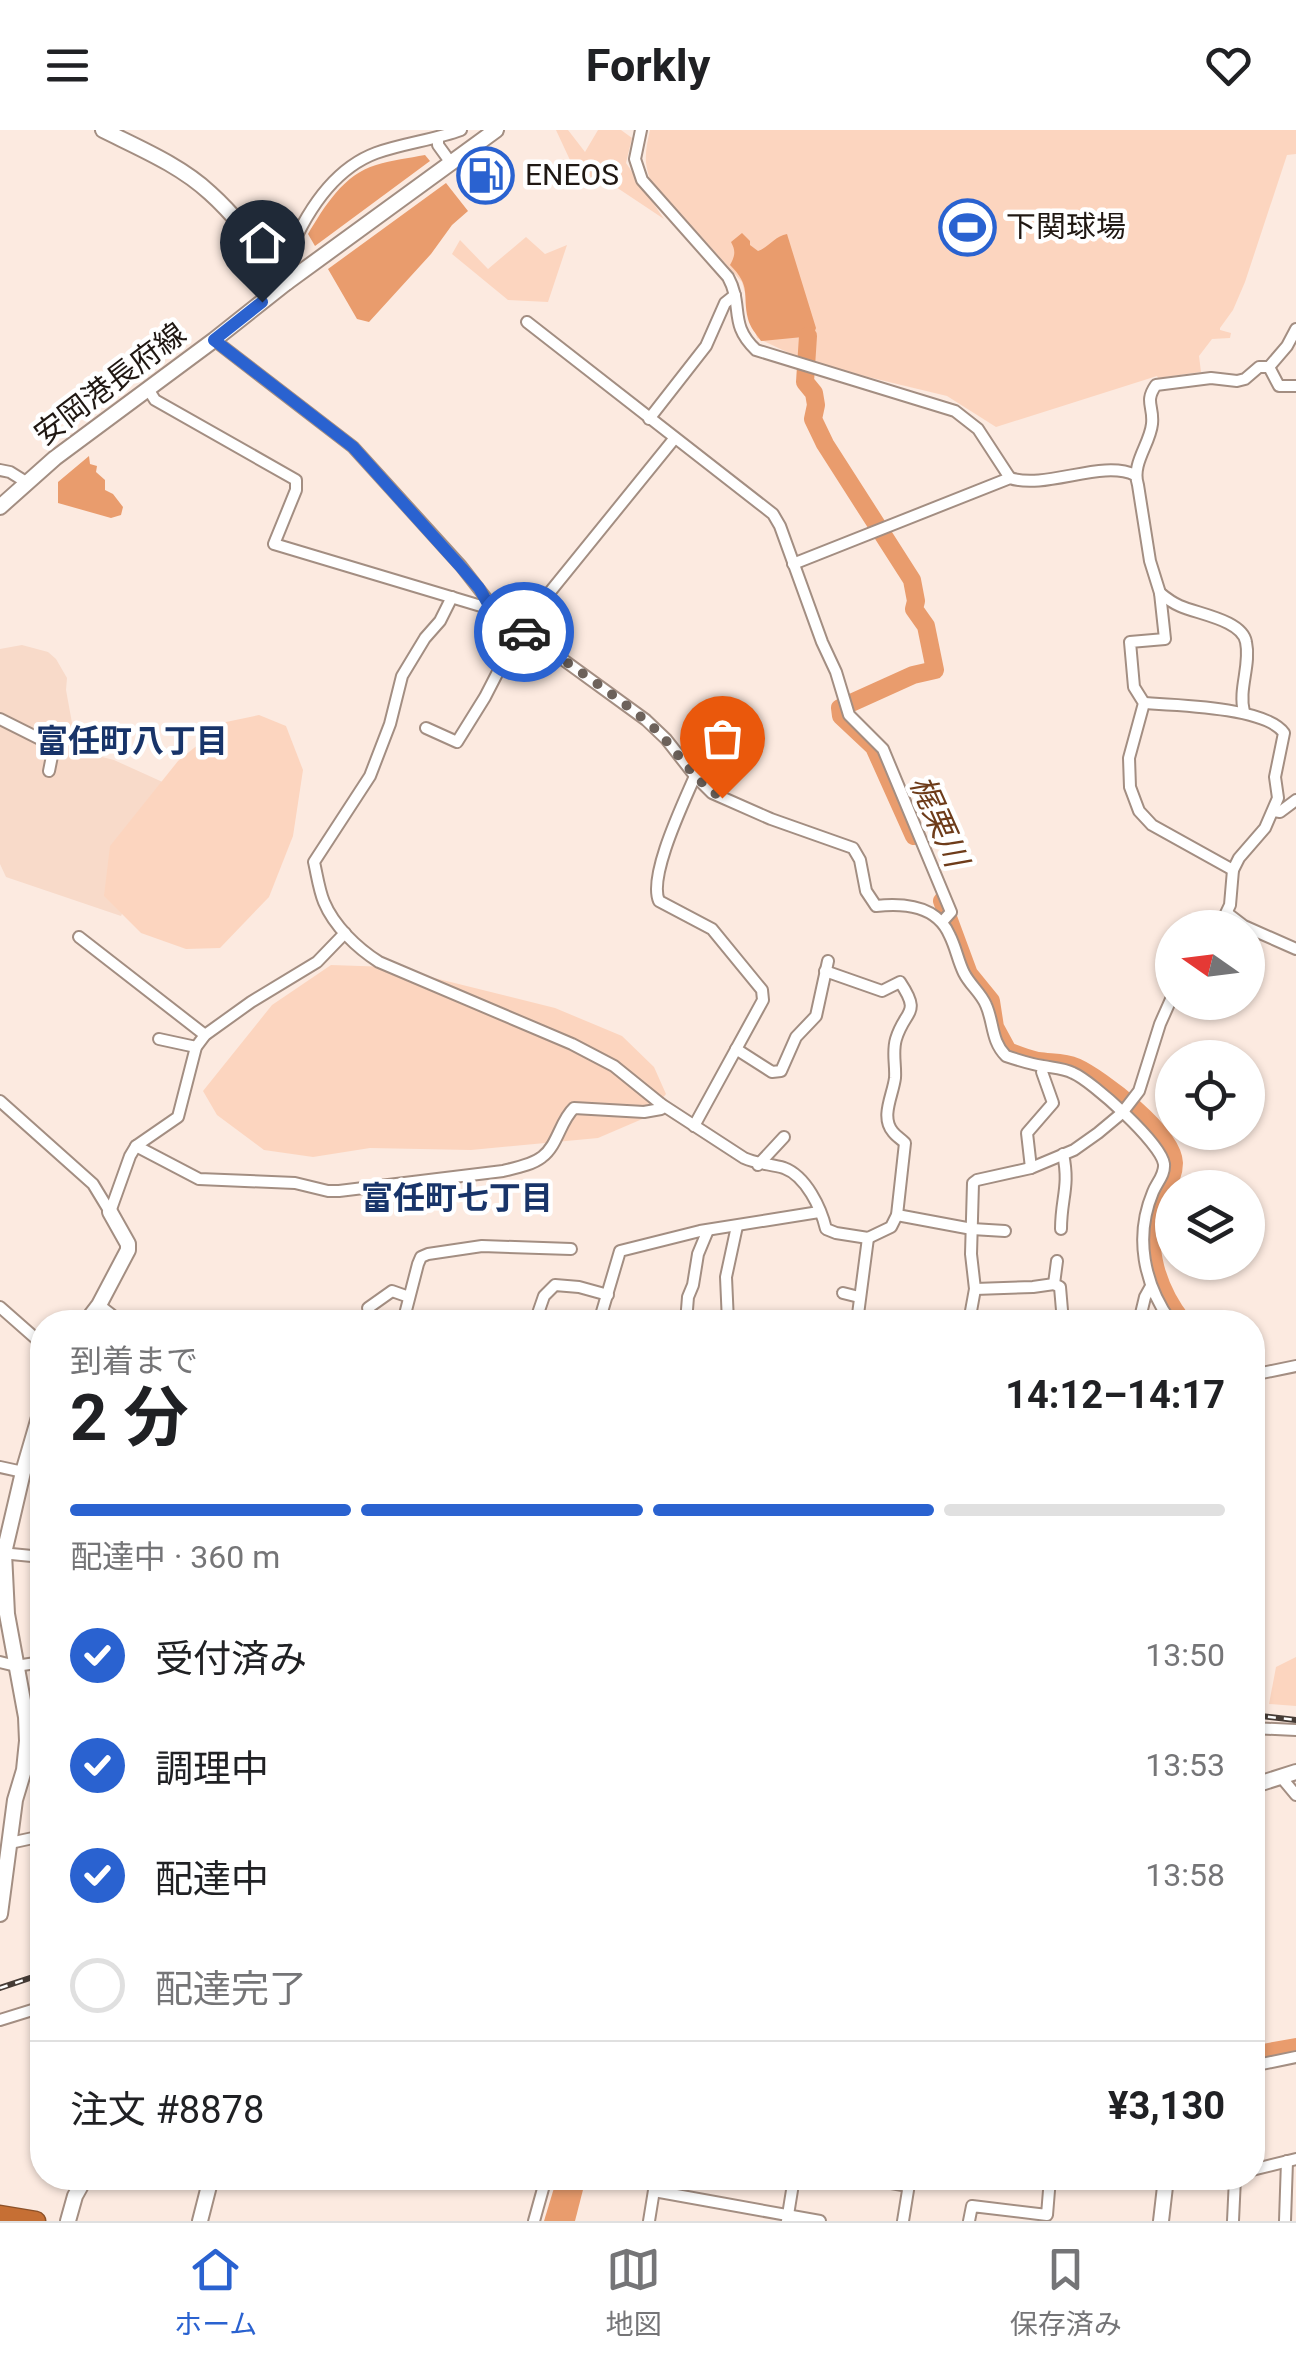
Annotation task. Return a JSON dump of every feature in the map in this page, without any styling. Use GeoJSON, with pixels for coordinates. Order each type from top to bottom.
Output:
{"type":"FeatureCollection","features":[{"type":"Feature","properties":{"kind":"highway"},"geometry":{"type":"LineString","coordinates":[[0,2215],[36,2221]]}},
{"type":"Feature","properties":{"kind":"main road"},"geometry":{"type":"LineString","coordinates":[[103,130],[159,158],[210,193],[286,282]]}},
{"type":"Feature","properties":{"kind":"main road","name":"安岡港長府線"},"geometry":{"type":"LineString","coordinates":[[0,506],[286,282],[496,130]]}},
{"type":"Feature","properties":{"kind":"main road"},"geometry":{"type":"LineString","coordinates":[[95,1310],[128,1250],[110,1212]]}},
{"type":"Feature","properties":{"kind":"main road"},"geometry":{"type":"LineString","coordinates":[[0,1914],[7,1798],[24,1770],[26,1741],[26,1717],[7,1614],[2,1553],[30,1448]]}},
{"type":"Feature","properties":{"kind":"main road"},"geometry":{"type":"LineString","coordinates":[[68,2221],[78,2190]]}},
{"type":"Feature","properties":{"kind":"main road"},"geometry":{"type":"LineString","coordinates":[[200,2221],[208,2190]]}},
{"type":"Feature","properties":{"kind":"main road"},"geometry":{"type":"LineString","coordinates":[[1161,2221],[1165,2190]]}},
{"type":"Feature","properties":{"kind":"street"},"geometry":{"type":"LineString","coordinates":[[289,253],[314,206],[333,181],[355,164],[376,153],[461,130]]}},
{"type":"Feature","properties":{"kind":"street"},"geometry":{"type":"LineString","coordinates":[[641,130],[635,158],[642,180],[728,277],[735,294],[740,332],[756,350],[955,411],[978,429],[1010,478]]}},
{"type":"Feature","properties":{"kind":"street"},"geometry":{"type":"LineString","coordinates":[[438,139],[450,162]]}},
{"type":"Feature","properties":{"kind":"street"},"geometry":{"type":"LineString","coordinates":[[648,419],[706,346],[725,303],[735,294]]}},
{"type":"Feature","properties":{"kind":"street"},"geometry":{"type":"LineString","coordinates":[[527,322],[773,514],[836,672],[848,716],[883,749],[951,912],[942,922]]}},
{"type":"Feature","properties":{"kind":"street"},"geometry":{"type":"LineString","coordinates":[[1233,870],[1152,825],[1138,811],[1130,787],[1129,758],[1144,703],[1134,687],[1130,642],[1165,639],[1160,593],[1150,561],[1135,475],[1152,424],[1148,402],[1156,386],[1211,378],[1245,379],[1260,368],[1269,367],[1296,329]]}},
{"type":"Feature","properties":{"kind":"street"},"geometry":{"type":"LineString","coordinates":[[214,340],[353,447],[496,611],[646,720],[695,776],[722,798],[853,848],[860,860],[866,892],[876,906],[913,905],[942,922],[966,976],[984,1001],[1000,1051],[1006,1056],[1076,1074],[1123,1112],[1160,1153],[1163,1174],[1153,1192],[1144,1231],[1150,1288],[1164,1310]]}},
{"type":"Feature","properties":{"kind":"street"},"geometry":{"type":"LineString","coordinates":[[1269,367],[1279,386],[1296,386]]}},
{"type":"Feature","properties":{"kind":"street"},"geometry":{"type":"LineString","coordinates":[[148,389],[154,400],[296,480],[296,490],[274,544],[496,611]]}},
{"type":"Feature","properties":{"kind":"street"},"geometry":{"type":"LineString","coordinates":[[426,728],[457,742],[520,629],[674,439]]}},
{"type":"Feature","properties":{"kind":"street"},"geometry":{"type":"LineString","coordinates":[[0,470],[26,482]]}},
{"type":"Feature","properties":{"kind":"street"},"geometry":{"type":"LineString","coordinates":[[794,564],[1010,478],[1024,482],[1120,471],[1135,475]]}},
{"type":"Feature","properties":{"kind":"street"},"geometry":{"type":"LineString","coordinates":[[1160,593],[1178,606],[1223,621],[1243,634],[1247,644],[1241,702],[1244,712]]}},
{"type":"Feature","properties":{"kind":"street"},"geometry":{"type":"LineString","coordinates":[[452,597],[440,622],[425,638],[402,676],[390,724],[370,776],[314,862],[324,904],[345,933],[378,962],[572,1044],[614,1066],[661,1104],[744,1158],[787,1169],[808,1188],[826,1229],[868,1238],[890,1227],[897,1216],[904,1142],[891,1131],[887,1116],[896,1075],[896,1038],[911,1011],[910,998],[900,982],[882,991],[827,966],[816,1016],[796,1037],[781,1071],[772,1072],[736,1049]]}},
{"type":"Feature","properties":{"kind":"street"},"geometry":{"type":"LineString","coordinates":[[1144,703],[1244,712],[1279,726],[1284,733],[1277,762],[1278,798],[1274,811],[1233,870],[1228,910]]}},
{"type":"Feature","properties":{"kind":"street"},"geometry":{"type":"LineString","coordinates":[[0,719],[54,746],[49,771]]}},
{"type":"Feature","properties":{"kind":"street"},"geometry":{"type":"LineString","coordinates":[[694,1126],[764,1000],[762,990],[712,929],[659,900],[655,892],[667,843],[695,776]]}},
{"type":"Feature","properties":{"kind":"street"},"geometry":{"type":"LineString","coordinates":[[1274,811],[1280,812],[1296,800]]}},
{"type":"Feature","properties":{"kind":"street"},"geometry":{"type":"LineString","coordinates":[[110,1212],[136,1146],[178,1118],[196,1047],[205,1035],[317,962],[345,933]]}},
{"type":"Feature","properties":{"kind":"street"},"geometry":{"type":"LineString","coordinates":[[1265,935],[1295,948]]}},
{"type":"Feature","properties":{"kind":"street"},"geometry":{"type":"LineString","coordinates":[[78,938],[205,1035]]}},
{"type":"Feature","properties":{"kind":"street"},"geometry":{"type":"LineString","coordinates":[[972,1310],[976,1289],[972,1254],[973,1183],[1030,1168],[1062,1154],[1085,1143],[1123,1112],[1139,1091],[1162,1020]]}},
{"type":"Feature","properties":{"kind":"street"},"geometry":{"type":"LineString","coordinates":[[159,1039],[196,1047]]}},
{"type":"Feature","properties":{"kind":"street"},"geometry":{"type":"LineString","coordinates":[[1030,1168],[1027,1133],[1052,1103],[1042,1072],[1044,1066]]}},
{"type":"Feature","properties":{"kind":"street"},"geometry":{"type":"LineString","coordinates":[[0,1102],[93,1184],[110,1212]]}},
{"type":"Feature","properties":{"kind":"street"},"geometry":{"type":"LineString","coordinates":[[136,1146],[198,1180],[295,1183],[339,1191],[503,1172],[541,1158],[574,1108],[644,1112],[661,1109],[661,1104]]}},
{"type":"Feature","properties":{"kind":"street"},"geometry":{"type":"LineString","coordinates":[[758,1164],[784,1136]]}},
{"type":"Feature","properties":{"kind":"street"},"geometry":{"type":"LineString","coordinates":[[1060,1229],[1067,1174],[1062,1154]]}},
{"type":"Feature","properties":{"kind":"street"},"geometry":{"type":"LineString","coordinates":[[603,1310],[620,1251],[746,1222],[819,1212]]}},
{"type":"Feature","properties":{"kind":"street"},"geometry":{"type":"LineString","coordinates":[[897,1216],[972,1230],[1005,1231]]}},
{"type":"Feature","properties":{"kind":"street"},"geometry":{"type":"LineString","coordinates":[[727,1310],[726,1277],[737,1226]]}},
{"type":"Feature","properties":{"kind":"street"},"geometry":{"type":"LineString","coordinates":[[687,1310],[698,1254],[708,1230]]}},
{"type":"Feature","properties":{"kind":"street"},"geometry":{"type":"LineString","coordinates":[[858,1310],[868,1238]]}},
{"type":"Feature","properties":{"kind":"street"},"geometry":{"type":"LineString","coordinates":[[406,1310],[421,1258],[428,1254],[482,1246],[571,1249]]}},
{"type":"Feature","properties":{"kind":"street"},"geometry":{"type":"LineString","coordinates":[[1054,1284],[1057,1261]]}},
{"type":"Feature","properties":{"kind":"street"},"geometry":{"type":"LineString","coordinates":[[976,1289],[1054,1284],[1060,1288],[1061,1310]]}},
{"type":"Feature","properties":{"kind":"street"},"geometry":{"type":"LineString","coordinates":[[539,1310],[544,1296],[554,1286],[579,1287],[608,1295]]}},
{"type":"Feature","properties":{"kind":"street"},"geometry":{"type":"LineString","coordinates":[[1142,1310],[1150,1288]]}},
{"type":"Feature","properties":{"kind":"street"},"geometry":{"type":"LineString","coordinates":[[368,1308],[392,1291],[409,1297]]}},
{"type":"Feature","properties":{"kind":"street"},"geometry":{"type":"LineString","coordinates":[[843,1293],[859,1297]]}},
{"type":"Feature","properties":{"kind":"street"},"geometry":{"type":"LineString","coordinates":[[98,1306],[104,1310]]}},
{"type":"Feature","properties":{"kind":"street"},"geometry":{"type":"LineString","coordinates":[[0,1308],[30,1334]]}},
{"type":"Feature","properties":{"kind":"street"},"geometry":{"type":"LineString","coordinates":[[1265,1373],[1296,1366]]}},
{"type":"Feature","properties":{"kind":"street"},"geometry":{"type":"LineString","coordinates":[[0,1467],[23,1472]]}},
{"type":"Feature","properties":{"kind":"street"},"geometry":{"type":"LineString","coordinates":[[2,1553],[30,1556]]}},
{"type":"Feature","properties":{"kind":"street"},"geometry":{"type":"LineString","coordinates":[[0,1662],[16,1666],[30,1664]]}},
{"type":"Feature","properties":{"kind":"street"},"geometry":{"type":"LineString","coordinates":[[1265,1729],[1296,1730]]}},
{"type":"Feature","properties":{"kind":"street"},"geometry":{"type":"LineString","coordinates":[[1288,1775],[1296,1795]]}},
{"type":"Feature","properties":{"kind":"street"},"geometry":{"type":"LineString","coordinates":[[6,1848],[30,1840]]}},
{"type":"Feature","properties":{"kind":"street"},"geometry":{"type":"LineString","coordinates":[[0,2020],[30,2011]]}},
{"type":"Feature","properties":{"kind":"street"},"geometry":{"type":"LineString","coordinates":[[1265,2063],[1296,2057]]}},
{"type":"Feature","properties":{"kind":"street"},"geometry":{"type":"LineString","coordinates":[[1265,2167],[1292,2160],[1285,2221]]}},
{"type":"Feature","properties":{"kind":"street"},"geometry":{"type":"LineString","coordinates":[[534,2221],[543,2190]]}},
{"type":"Feature","properties":{"kind":"street"},"geometry":{"type":"LineString","coordinates":[[788,2218],[792,2190]]}},
{"type":"Feature","properties":{"kind":"street"},"geometry":{"type":"LineString","coordinates":[[902,2221],[908,2190]]}},
{"type":"Feature","properties":{"kind":"street"},"geometry":{"type":"LineString","coordinates":[[969,2221],[972,2206],[1046,2215],[1049,2190]]}},
{"type":"Feature","properties":{"kind":"street"},"geometry":{"type":"LineString","coordinates":[[1233,2221],[1234,2190]]}},
{"type":"Feature","properties":{"kind":"street"},"geometry":{"type":"LineString","coordinates":[[649,2221],[654,2191],[820,2221]]}},
{"type":"Feature","properties":{"kind":"shaded area"},"geometry":{"type":"Polygon","coordinates":[[[556,130],[568,130],[585,152],[598,130],[621,130],[632,138],[626,163],[664,219],[607,181],[576,173],[556,130]]]}},
{"type":"Feature","properties":{"kind":"shaded area"},"geometry":{"type":"Polygon","coordinates":[[[650,130],[1296,130],[1296,154],[1287,155],[1245,282],[1220,328],[1231,333],[1230,338],[1212,339],[1199,356],[1201,372],[1157,376],[996,427],[947,396],[810,363],[757,338],[742,282],[650,179],[646,149],[650,130]]]}},
{"type":"Feature","properties":{"kind":"shaded area"},"geometry":{"type":"Polygon","coordinates":[[[425,155],[430,161],[315,246],[308,234],[328,203],[354,176],[376,165],[425,155]]]}},
{"type":"Feature","properties":{"kind":"shaded area"},"geometry":{"type":"Polygon","coordinates":[[[446,183],[468,211],[369,322],[357,319],[328,269],[446,183]]]}},
{"type":"Feature","properties":{"kind":"shaded area"},"geometry":{"type":"Polygon","coordinates":[[[742,233],[758,251],[787,234],[816,328],[813,336],[761,341],[755,333],[748,319],[744,285],[730,265],[734,254],[731,242],[742,233]]]}},
{"type":"Feature","properties":{"kind":"shaded area"},"geometry":{"type":"Polygon","coordinates":[[[526,237],[545,254],[567,245],[548,302],[508,300],[452,254],[460,240],[488,269],[526,237]]]}},
{"type":"Feature","properties":{"kind":"shaded area"},"geometry":{"type":"Polygon","coordinates":[[[89,456],[90,464],[97,466],[96,472],[105,480],[105,490],[123,507],[121,515],[111,518],[58,503],[58,482],[89,456]]]}},
{"type":"Feature","properties":{"kind":"shaded area"},"geometry":{"type":"Polygon","coordinates":[[[22,645],[48,652],[67,678],[70,740],[74,750],[114,760],[178,789],[121,916],[6,877],[0,864],[0,649],[22,645]]]}},
{"type":"Feature","properties":{"kind":"shaded area"},"geometry":{"type":"Polygon","coordinates":[[[259,715],[286,726],[303,770],[293,836],[269,897],[220,948],[186,949],[141,933],[104,896],[110,846],[178,761],[226,722],[259,715]]]}},
{"type":"Feature","properties":{"kind":"shaded area"},"geometry":{"type":"Polygon","coordinates":[[[331,965],[390,967],[555,1008],[622,1036],[654,1067],[666,1094],[647,1117],[598,1138],[471,1150],[370,1148],[313,1157],[264,1150],[217,1115],[203,1091],[272,1005],[331,965]]]}},
{"type":"Feature","properties":{"kind":"shaded area"},"geometry":{"type":"Polygon","coordinates":[[[1296,1657],[1296,1706],[1269,1704],[1276,1667],[1296,1657]]]}},
{"type":"Feature","properties":{"kind":"shaded area"},"geometry":{"type":"Polygon","coordinates":[[[553,2190],[583,2190],[575,2221],[544,2221],[553,2190]]]}},
{"type":"Feature","properties":{"kind":"waterway","name":"梶栗川"},"geometry":{"type":"LineString","coordinates":[[808,336],[805,382],[814,393],[813,419],[912,580],[914,609],[926,626],[935,670],[913,675],[840,708],[841,716],[874,747],[914,836]]}},
{"type":"Feature","properties":{"kind":"waterway","name":"梶栗川"},"geometry":{"type":"LineString","coordinates":[[942,901],[969,974],[991,1001],[995,1027],[1008,1051],[1034,1060],[1071,1065],[1088,1073],[1134,1108],[1171,1151],[1174,1169],[1153,1221],[1152,1252],[1160,1282],[1175,1310]]}},
{"type":"Feature","properties":{"kind":"waterway"},"geometry":{"type":"LineString","coordinates":[[1265,2053],[1296,2047]]}},
{"type":"Feature","properties":{"kind":"railway"},"geometry":{"type":"LineString","coordinates":[[1265,1716],[1296,1720]]}},
{"type":"Feature","properties":{"kind":"railway"},"geometry":{"type":"LineString","coordinates":[[0,1988],[30,1978]]}},
{"type":"Feature","properties":{"kind":"way so far"},"geometry":{"type":"LineString","coordinates":[[524,632],[646,720],[695,776],[722,798]]}},
{"type":"Feature","properties":{"kind":"place","name":"ENEOS"},"geometry":{"type":"Point","coordinates":[486,175]}},
{"type":"Feature","properties":{"kind":"place","name":"下関球場"},"geometry":{"type":"Point","coordinates":[967,227]}},
{"type":"Feature","properties":{"kind":"district","name":"富任町八丁目"},"geometry":{"type":"Point","coordinates":[132,741]}},
{"type":"Feature","properties":{"kind":"district","name":"富任町七丁目"},"geometry":{"type":"Point","coordinates":[457,1198]}},
{"type":"Feature","properties":{"kind":"route"},"geometry":{"type":"LineString","coordinates":[[262,302],[214,340],[353,447],[460,566],[487,602],[524,632]]}}]}
